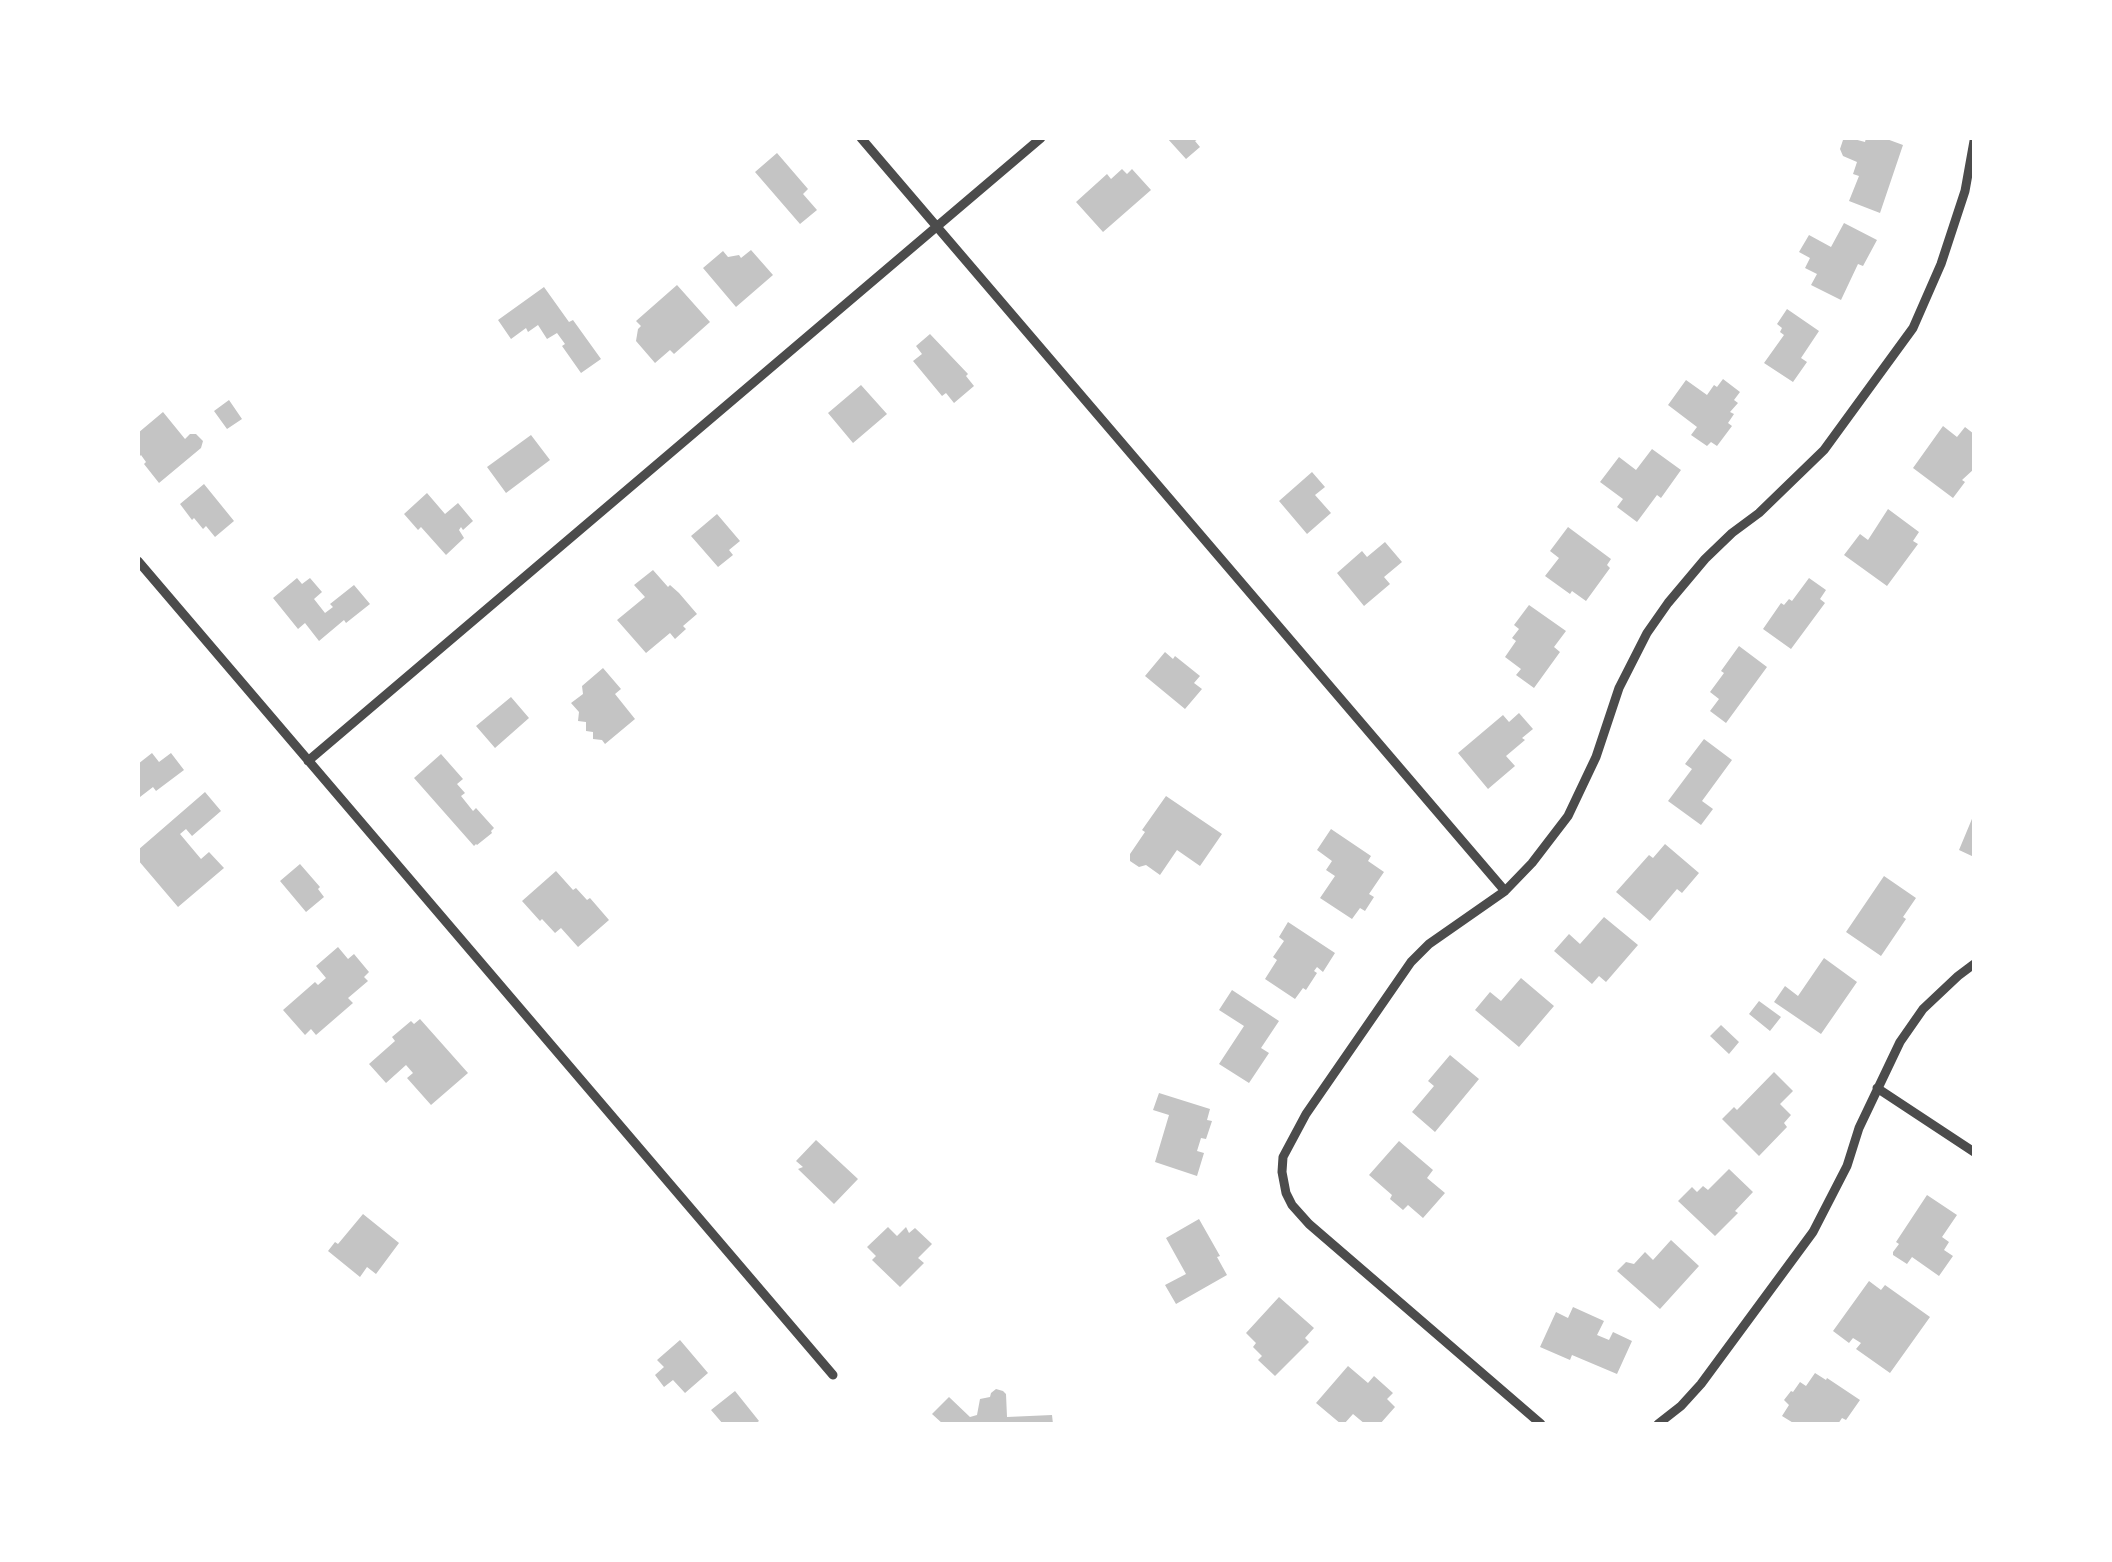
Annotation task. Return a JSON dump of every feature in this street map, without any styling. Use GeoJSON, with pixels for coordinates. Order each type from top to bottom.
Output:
{"type":"FeatureCollection","features":[{"type":"Feature","properties":{"kind":"street"},"geometry":{"type":"LineString","coordinates":[[861,138],[1505,891]]}},
{"type":"Feature","properties":{"kind":"street"},"geometry":{"type":"LineString","coordinates":[[308,762],[1042,138]]}},
{"type":"Feature","properties":{"kind":"street"},"geometry":{"type":"LineString","coordinates":[[1541,1424],[1309,1224],[1286,1193],[1283,1157],[1306,1114],[1410,962],[1429,944],[1505,891],[1568,816],[1596,757],[1620,688],[1668,603],[1705,559],[1760,513],[1824,450],[1912,328],[1941,264],[1965,192],[1974,141]]}},
{"type":"Feature","properties":{"kind":"street"},"geometry":{"type":"LineString","coordinates":[[138,560],[833,1375]]}},
{"type":"Feature","properties":{"kind":"street"},"geometry":{"type":"LineString","coordinates":[[1658,1424],[1701,1384],[1813,1232],[1900,1042],[1923,1008],[1974,964]]}},
{"type":"Feature","properties":{"kind":"street"},"geometry":{"type":"LineString","coordinates":[[1878,1088],[1974,1152]]}},
{"type":"Feature","properties":{"kind":"building"},"geometry":{"type":"Polygon","coordinates":[[[1167,138],[1200,138],[1195,141],[1200,147],[1186,159],[1167,138]]]}},
{"type":"Feature","properties":{"kind":"building"},"geometry":{"type":"Polygon","coordinates":[[[1866,138],[1884,138],[1903,145],[1880,213],[1849,201],[1859,176],[1853,174],[1857,162],[1843,156],[1840,149],[1843,140],[1865,142],[1866,138]]]}},
{"type":"Feature","properties":{"kind":"building"},"geometry":{"type":"Polygon","coordinates":[[[777,153],[808,189],[803,194],[817,210],[800,224],[755,172],[777,153]]]}},
{"type":"Feature","properties":{"kind":"building"},"geometry":{"type":"Polygon","coordinates":[[[1122,169],[1127,174],[1132,169],[1151,190],[1103,232],[1076,202],[1107,174],[1111,179],[1122,169]]]}},
{"type":"Feature","properties":{"kind":"building"},"geometry":{"type":"Polygon","coordinates":[[[1844,223],[1877,240],[1863,266],[1858,264],[1841,300],[1811,285],[1817,274],[1805,268],[1810,258],[1799,252],[1809,235],[1831,247],[1844,223]]]}},
{"type":"Feature","properties":{"kind":"building"},"geometry":{"type":"Polygon","coordinates":[[[751,250],[773,275],[736,307],[703,268],[723,251],[728,257],[741,258],[751,250]]]}},
{"type":"Feature","properties":{"kind":"building"},"geometry":{"type":"Polygon","coordinates":[[[677,285],[710,322],[674,354],[670,350],[655,363],[636,341],[641,326],[636,321],[677,285]]]}},
{"type":"Feature","properties":{"kind":"building"},"geometry":{"type":"Polygon","coordinates":[[[544,287],[601,359],[581,373],[557,333],[547,339],[538,325],[511,339],[498,320],[544,287]]]}},
{"type":"Feature","properties":{"kind":"building"},"geometry":{"type":"Polygon","coordinates":[[[1787,309],[1819,331],[1801,358],[1807,362],[1793,382],[1764,363],[1784,335],[1777,324],[1787,309]]]}},
{"type":"Feature","properties":{"kind":"building"},"geometry":{"type":"Polygon","coordinates":[[[930,334],[968,374],[974,386],[954,403],[946,393],[942,396],[913,361],[922,354],[916,346],[930,334]]]}},
{"type":"Feature","properties":{"kind":"building"},"geometry":{"type":"Polygon","coordinates":[[[1723,379],[1740,392],[1734,400],[1738,403],[1730,412],[1734,414],[1728,423],[1732,426],[1717,446],[1711,442],[1707,446],[1691,435],[1697,427],[1668,405],[1686,380],[1707,395],[1723,379]]]}},
{"type":"Feature","properties":{"kind":"building"},"geometry":{"type":"Polygon","coordinates":[[[861,385],[887,414],[853,443],[828,413],[861,385]]]}},
{"type":"Feature","properties":{"kind":"building"},"geometry":{"type":"Polygon","coordinates":[[[229,400],[242,419],[227,429],[214,411],[229,400]]]}},
{"type":"Feature","properties":{"kind":"building"},"geometry":{"type":"Polygon","coordinates":[[[163,412],[185,439],[196,434],[203,441],[201,448],[159,483],[141,455],[138,458],[138,433],[163,412]]]}},
{"type":"Feature","properties":{"kind":"building"},"geometry":{"type":"Polygon","coordinates":[[[1943,426],[1957,437],[1965,427],[1974,434],[1974,469],[1962,480],[1965,482],[1953,498],[1913,468],[1943,426]]]}},
{"type":"Feature","properties":{"kind":"building"},"geometry":{"type":"Polygon","coordinates":[[[531,435],[550,460],[506,493],[487,467],[531,435]]]}},
{"type":"Feature","properties":{"kind":"building"},"geometry":{"type":"Polygon","coordinates":[[[1652,449],[1681,470],[1637,522],[1617,507],[1623,499],[1600,482],[1619,457],[1636,470],[1652,449]]]}},
{"type":"Feature","properties":{"kind":"building"},"geometry":{"type":"Polygon","coordinates":[[[1312,472],[1325,487],[1315,495],[1331,513],[1307,534],[1279,501],[1312,472]]]}},
{"type":"Feature","properties":{"kind":"building"},"geometry":{"type":"Polygon","coordinates":[[[204,484],[234,521],[215,537],[206,526],[203,529],[192,520],[180,504],[204,484]]]}},
{"type":"Feature","properties":{"kind":"building"},"geometry":{"type":"Polygon","coordinates":[[[427,493],[445,514],[458,503],[473,521],[463,530],[461,527],[464,538],[446,555],[404,514],[427,493]]]}},
{"type":"Feature","properties":{"kind":"building"},"geometry":{"type":"Polygon","coordinates":[[[1888,509],[1919,532],[1913,541],[1918,544],[1887,586],[1844,555],[1860,534],[1868,540],[1888,509]]]}},
{"type":"Feature","properties":{"kind":"building"},"geometry":{"type":"Polygon","coordinates":[[[717,514],[740,541],[729,550],[733,555],[718,567],[691,536],[717,514]]]}},
{"type":"Feature","properties":{"kind":"building"},"geometry":{"type":"Polygon","coordinates":[[[1568,527],[1611,559],[1607,565],[1610,568],[1586,601],[1545,576],[1559,558],[1550,551],[1568,527]]]}},
{"type":"Feature","properties":{"kind":"building"},"geometry":{"type":"Polygon","coordinates":[[[1385,542],[1402,562],[1384,577],[1390,584],[1364,606],[1337,573],[1362,551],[1367,557],[1385,542]]]}},
{"type":"Feature","properties":{"kind":"building"},"geometry":{"type":"Polygon","coordinates":[[[653,570],[697,614],[675,639],[670,633],[646,653],[617,620],[645,597],[634,585],[653,570]]]}},
{"type":"Feature","properties":{"kind":"building"},"geometry":{"type":"Polygon","coordinates":[[[297,578],[302,584],[310,578],[322,592],[314,599],[325,613],[333,607],[330,604],[354,585],[370,604],[319,641],[305,623],[298,629],[273,598],[297,578]]]}},
{"type":"Feature","properties":{"kind":"building"},"geometry":{"type":"Polygon","coordinates":[[[1809,578],[1826,590],[1820,599],[1825,603],[1791,649],[1763,629],[1781,603],[1792,601],[1809,578]]]}},
{"type":"Feature","properties":{"kind":"building"},"geometry":{"type":"Polygon","coordinates":[[[1529,605],[1566,631],[1554,647],[1560,652],[1534,688],[1516,675],[1521,669],[1505,657],[1516,641],[1512,638],[1519,629],[1514,625],[1529,605]]]}},
{"type":"Feature","properties":{"kind":"building"},"geometry":{"type":"Polygon","coordinates":[[[1739,646],[1767,667],[1726,723],[1710,711],[1719,699],[1710,692],[1739,646]]]}},
{"type":"Feature","properties":{"kind":"building"},"geometry":{"type":"Polygon","coordinates":[[[1165,652],[1200,676],[1194,683],[1202,689],[1185,709],[1145,676],[1165,652]]]}},
{"type":"Feature","properties":{"kind":"building"},"geometry":{"type":"Polygon","coordinates":[[[603,668],[621,689],[615,694],[635,719],[605,744],[593,739],[593,732],[586,731],[586,722],[578,721],[579,712],[571,703],[583,694],[582,686],[603,668]]]}},
{"type":"Feature","properties":{"kind":"building"},"geometry":{"type":"Polygon","coordinates":[[[511,697],[529,718],[495,748],[476,726],[511,697]]]}},
{"type":"Feature","properties":{"kind":"building"},"geometry":{"type":"Polygon","coordinates":[[[1519,713],[1533,729],[1506,756],[1515,766],[1488,789],[1458,753],[1503,715],[1509,722],[1519,713]]]}},
{"type":"Feature","properties":{"kind":"building"},"geometry":{"type":"Polygon","coordinates":[[[1704,739],[1732,760],[1702,801],[1713,809],[1701,825],[1668,801],[1692,769],[1685,764],[1704,739]]]}},
{"type":"Feature","properties":{"kind":"building"},"geometry":{"type":"Polygon","coordinates":[[[152,753],[159,762],[171,753],[184,770],[156,791],[153,787],[140,797],[138,764],[152,753]]]}},
{"type":"Feature","properties":{"kind":"building"},"geometry":{"type":"Polygon","coordinates":[[[441,754],[463,779],[457,784],[465,793],[461,796],[494,828],[477,845],[414,778],[441,754]]]}},
{"type":"Feature","properties":{"kind":"building"},"geometry":{"type":"Polygon","coordinates":[[[205,792],[221,811],[192,836],[186,829],[180,834],[201,859],[209,852],[224,868],[178,907],[138,860],[138,850],[205,792]]]}},
{"type":"Feature","properties":{"kind":"building"},"geometry":{"type":"Polygon","coordinates":[[[1166,796],[1222,834],[1200,866],[1177,850],[1160,875],[1146,865],[1139,867],[1130,861],[1130,854],[1166,796]]]}},
{"type":"Feature","properties":{"kind":"building"},"geometry":{"type":"Polygon","coordinates":[[[1974,814],[1974,857],[1959,850],[1974,814]]]}},
{"type":"Feature","properties":{"kind":"building"},"geometry":{"type":"Polygon","coordinates":[[[1331,829],[1371,856],[1368,861],[1384,872],[1369,894],[1374,897],[1365,911],[1360,908],[1352,919],[1320,898],[1335,876],[1326,870],[1332,861],[1317,850],[1331,829]]]}},
{"type":"Feature","properties":{"kind":"building"},"geometry":{"type":"Polygon","coordinates":[[[1665,844],[1699,873],[1682,893],[1677,889],[1650,921],[1616,892],[1649,855],[1653,858],[1665,844]]]}},
{"type":"Feature","properties":{"kind":"building"},"geometry":{"type":"Polygon","coordinates":[[[300,864],[324,897],[306,912],[280,881],[300,864]]]}},
{"type":"Feature","properties":{"kind":"building"},"geometry":{"type":"Polygon","coordinates":[[[556,871],[573,890],[576,888],[587,900],[590,898],[609,920],[578,947],[561,928],[555,933],[540,921],[522,901],[556,871]]]}},
{"type":"Feature","properties":{"kind":"building"},"geometry":{"type":"Polygon","coordinates":[[[1884,876],[1916,898],[1881,956],[1846,932],[1884,876]]]}},
{"type":"Feature","properties":{"kind":"building"},"geometry":{"type":"Polygon","coordinates":[[[1604,917],[1638,945],[1606,982],[1599,976],[1592,984],[1554,951],[1569,934],[1580,944],[1604,917]]]}},
{"type":"Feature","properties":{"kind":"building"},"geometry":{"type":"Polygon","coordinates":[[[1288,922],[1335,953],[1323,972],[1317,967],[1306,990],[1303,988],[1295,999],[1265,979],[1277,960],[1273,957],[1284,941],[1279,937],[1288,922]]]}},
{"type":"Feature","properties":{"kind":"building"},"geometry":{"type":"Polygon","coordinates":[[[338,947],[348,959],[354,954],[369,972],[364,977],[368,981],[348,998],[353,1003],[316,1035],[311,1029],[305,1035],[283,1010],[315,982],[318,985],[326,978],[316,966],[338,947]]]}},
{"type":"Feature","properties":{"kind":"building"},"geometry":{"type":"Polygon","coordinates":[[[1824,958],[1857,982],[1821,1034],[1774,1002],[1785,986],[1798,996],[1824,958]]]}},
{"type":"Feature","properties":{"kind":"building"},"geometry":{"type":"Polygon","coordinates":[[[1521,978],[1554,1006],[1519,1047],[1475,1010],[1490,992],[1501,1001],[1521,978]]]}},
{"type":"Feature","properties":{"kind":"building"},"geometry":{"type":"Polygon","coordinates":[[[1232,990],[1279,1021],[1261,1048],[1269,1053],[1249,1083],[1219,1064],[1244,1026],[1219,1010],[1232,990]]]}},
{"type":"Feature","properties":{"kind":"building"},"geometry":{"type":"Polygon","coordinates":[[[1759,1001],[1781,1017],[1770,1031],[1749,1014],[1759,1001]]]}},
{"type":"Feature","properties":{"kind":"building"},"geometry":{"type":"Polygon","coordinates":[[[420,1019],[468,1073],[431,1105],[407,1078],[413,1073],[406,1065],[386,1083],[369,1064],[395,1041],[392,1037],[411,1021],[414,1024],[420,1019]]]}},
{"type":"Feature","properties":{"kind":"building"},"geometry":{"type":"Polygon","coordinates":[[[1721,1025],[1739,1042],[1729,1054],[1710,1036],[1721,1025]]]}},
{"type":"Feature","properties":{"kind":"building"},"geometry":{"type":"Polygon","coordinates":[[[1450,1055],[1479,1079],[1435,1132],[1412,1112],[1434,1086],[1428,1081],[1450,1055]]]}},
{"type":"Feature","properties":{"kind":"building"},"geometry":{"type":"Polygon","coordinates":[[[1774,1072],[1793,1091],[1780,1104],[1791,1115],[1784,1123],[1787,1127],[1759,1156],[1722,1119],[1734,1107],[1737,1110],[1774,1072]]]}},
{"type":"Feature","properties":{"kind":"building"},"geometry":{"type":"Polygon","coordinates":[[[1159,1093],[1210,1109],[1207,1120],[1212,1121],[1197,1151],[1204,1153],[1197,1176],[1155,1162],[1169,1115],[1153,1110],[1159,1093]]]}},
{"type":"Feature","properties":{"kind":"building"},"geometry":{"type":"Polygon","coordinates":[[[816,1140],[858,1179],[834,1204],[798,1169],[803,1167],[796,1161],[816,1140]]]}},
{"type":"Feature","properties":{"kind":"building"},"geometry":{"type":"Polygon","coordinates":[[[1399,1141],[1433,1170],[1427,1178],[1445,1193],[1423,1218],[1408,1205],[1403,1210],[1369,1175],[1399,1141]]]}},
{"type":"Feature","properties":{"kind":"building"},"geometry":{"type":"Polygon","coordinates":[[[1729,1169],[1753,1192],[1715,1236],[1678,1201],[1692,1187],[1697,1192],[1703,1186],[1708,1190],[1729,1169]]]}},
{"type":"Feature","properties":{"kind":"building"},"geometry":{"type":"Polygon","coordinates":[[[1927,1195],[1957,1215],[1942,1237],[1949,1242],[1944,1250],[1953,1256],[1939,1276],[1912,1257],[1907,1264],[1893,1255],[1899,1244],[1896,1242],[1927,1195]]]}},
{"type":"Feature","properties":{"kind":"building"},"geometry":{"type":"Polygon","coordinates":[[[363,1214],[399,1243],[376,1274],[367,1267],[360,1277],[328,1251],[363,1214]]]}},
{"type":"Feature","properties":{"kind":"building"},"geometry":{"type":"Polygon","coordinates":[[[1199,1219],[1227,1275],[1176,1304],[1165,1285],[1186,1274],[1166,1238],[1199,1219]]]}},
{"type":"Feature","properties":{"kind":"building"},"geometry":{"type":"Polygon","coordinates":[[[888,1227],[897,1236],[906,1227],[909,1233],[915,1228],[932,1244],[918,1258],[924,1263],[900,1287],[872,1260],[876,1256],[867,1247],[888,1227]]]}},
{"type":"Feature","properties":{"kind":"building"},"geometry":{"type":"Polygon","coordinates":[[[1671,1240],[1699,1266],[1660,1309],[1617,1271],[1626,1262],[1634,1264],[1645,1252],[1653,1260],[1671,1240]]]}},
{"type":"Feature","properties":{"kind":"building"},"geometry":{"type":"Polygon","coordinates":[[[1869,1281],[1881,1290],[1885,1285],[1930,1317],[1890,1373],[1856,1349],[1861,1343],[1853,1338],[1849,1343],[1833,1331],[1869,1281]]]}},
{"type":"Feature","properties":{"kind":"building"},"geometry":{"type":"Polygon","coordinates":[[[1279,1297],[1314,1328],[1305,1338],[1309,1342],[1275,1376],[1258,1360],[1262,1356],[1246,1333],[1279,1297]]]}},
{"type":"Feature","properties":{"kind":"building"},"geometry":{"type":"Polygon","coordinates":[[[1573,1307],[1604,1321],[1597,1335],[1609,1340],[1613,1332],[1632,1341],[1617,1374],[1572,1355],[1570,1360],[1540,1347],[1556,1312],[1568,1318],[1573,1307]]]}},
{"type":"Feature","properties":{"kind":"building"},"geometry":{"type":"Polygon","coordinates":[[[680,1340],[708,1373],[685,1393],[673,1380],[664,1387],[655,1375],[664,1367],[657,1360],[680,1340]]]}},
{"type":"Feature","properties":{"kind":"building"},"geometry":{"type":"Polygon","coordinates":[[[1348,1366],[1368,1383],[1374,1376],[1393,1393],[1387,1399],[1395,1407],[1380,1424],[1365,1424],[1353,1414],[1341,1424],[1316,1403],[1348,1366]]]}},
{"type":"Feature","properties":{"kind":"building"},"geometry":{"type":"Polygon","coordinates":[[[1815,1373],[1860,1400],[1846,1420],[1842,1418],[1838,1424],[1795,1424],[1782,1416],[1789,1405],[1784,1400],[1800,1382],[1806,1386],[1815,1373]]]}},
{"type":"Feature","properties":{"kind":"building"},"geometry":{"type":"Polygon","coordinates":[[[996,1389],[1006,1394],[1007,1417],[1052,1415],[1053,1424],[943,1424],[932,1414],[949,1397],[970,1417],[977,1415],[980,1399],[990,1397],[996,1389]]]}},
{"type":"Feature","properties":{"kind":"building"},"geometry":{"type":"Polygon","coordinates":[[[735,1391],[759,1421],[755,1424],[723,1424],[711,1410],[735,1391]]]}}]}
